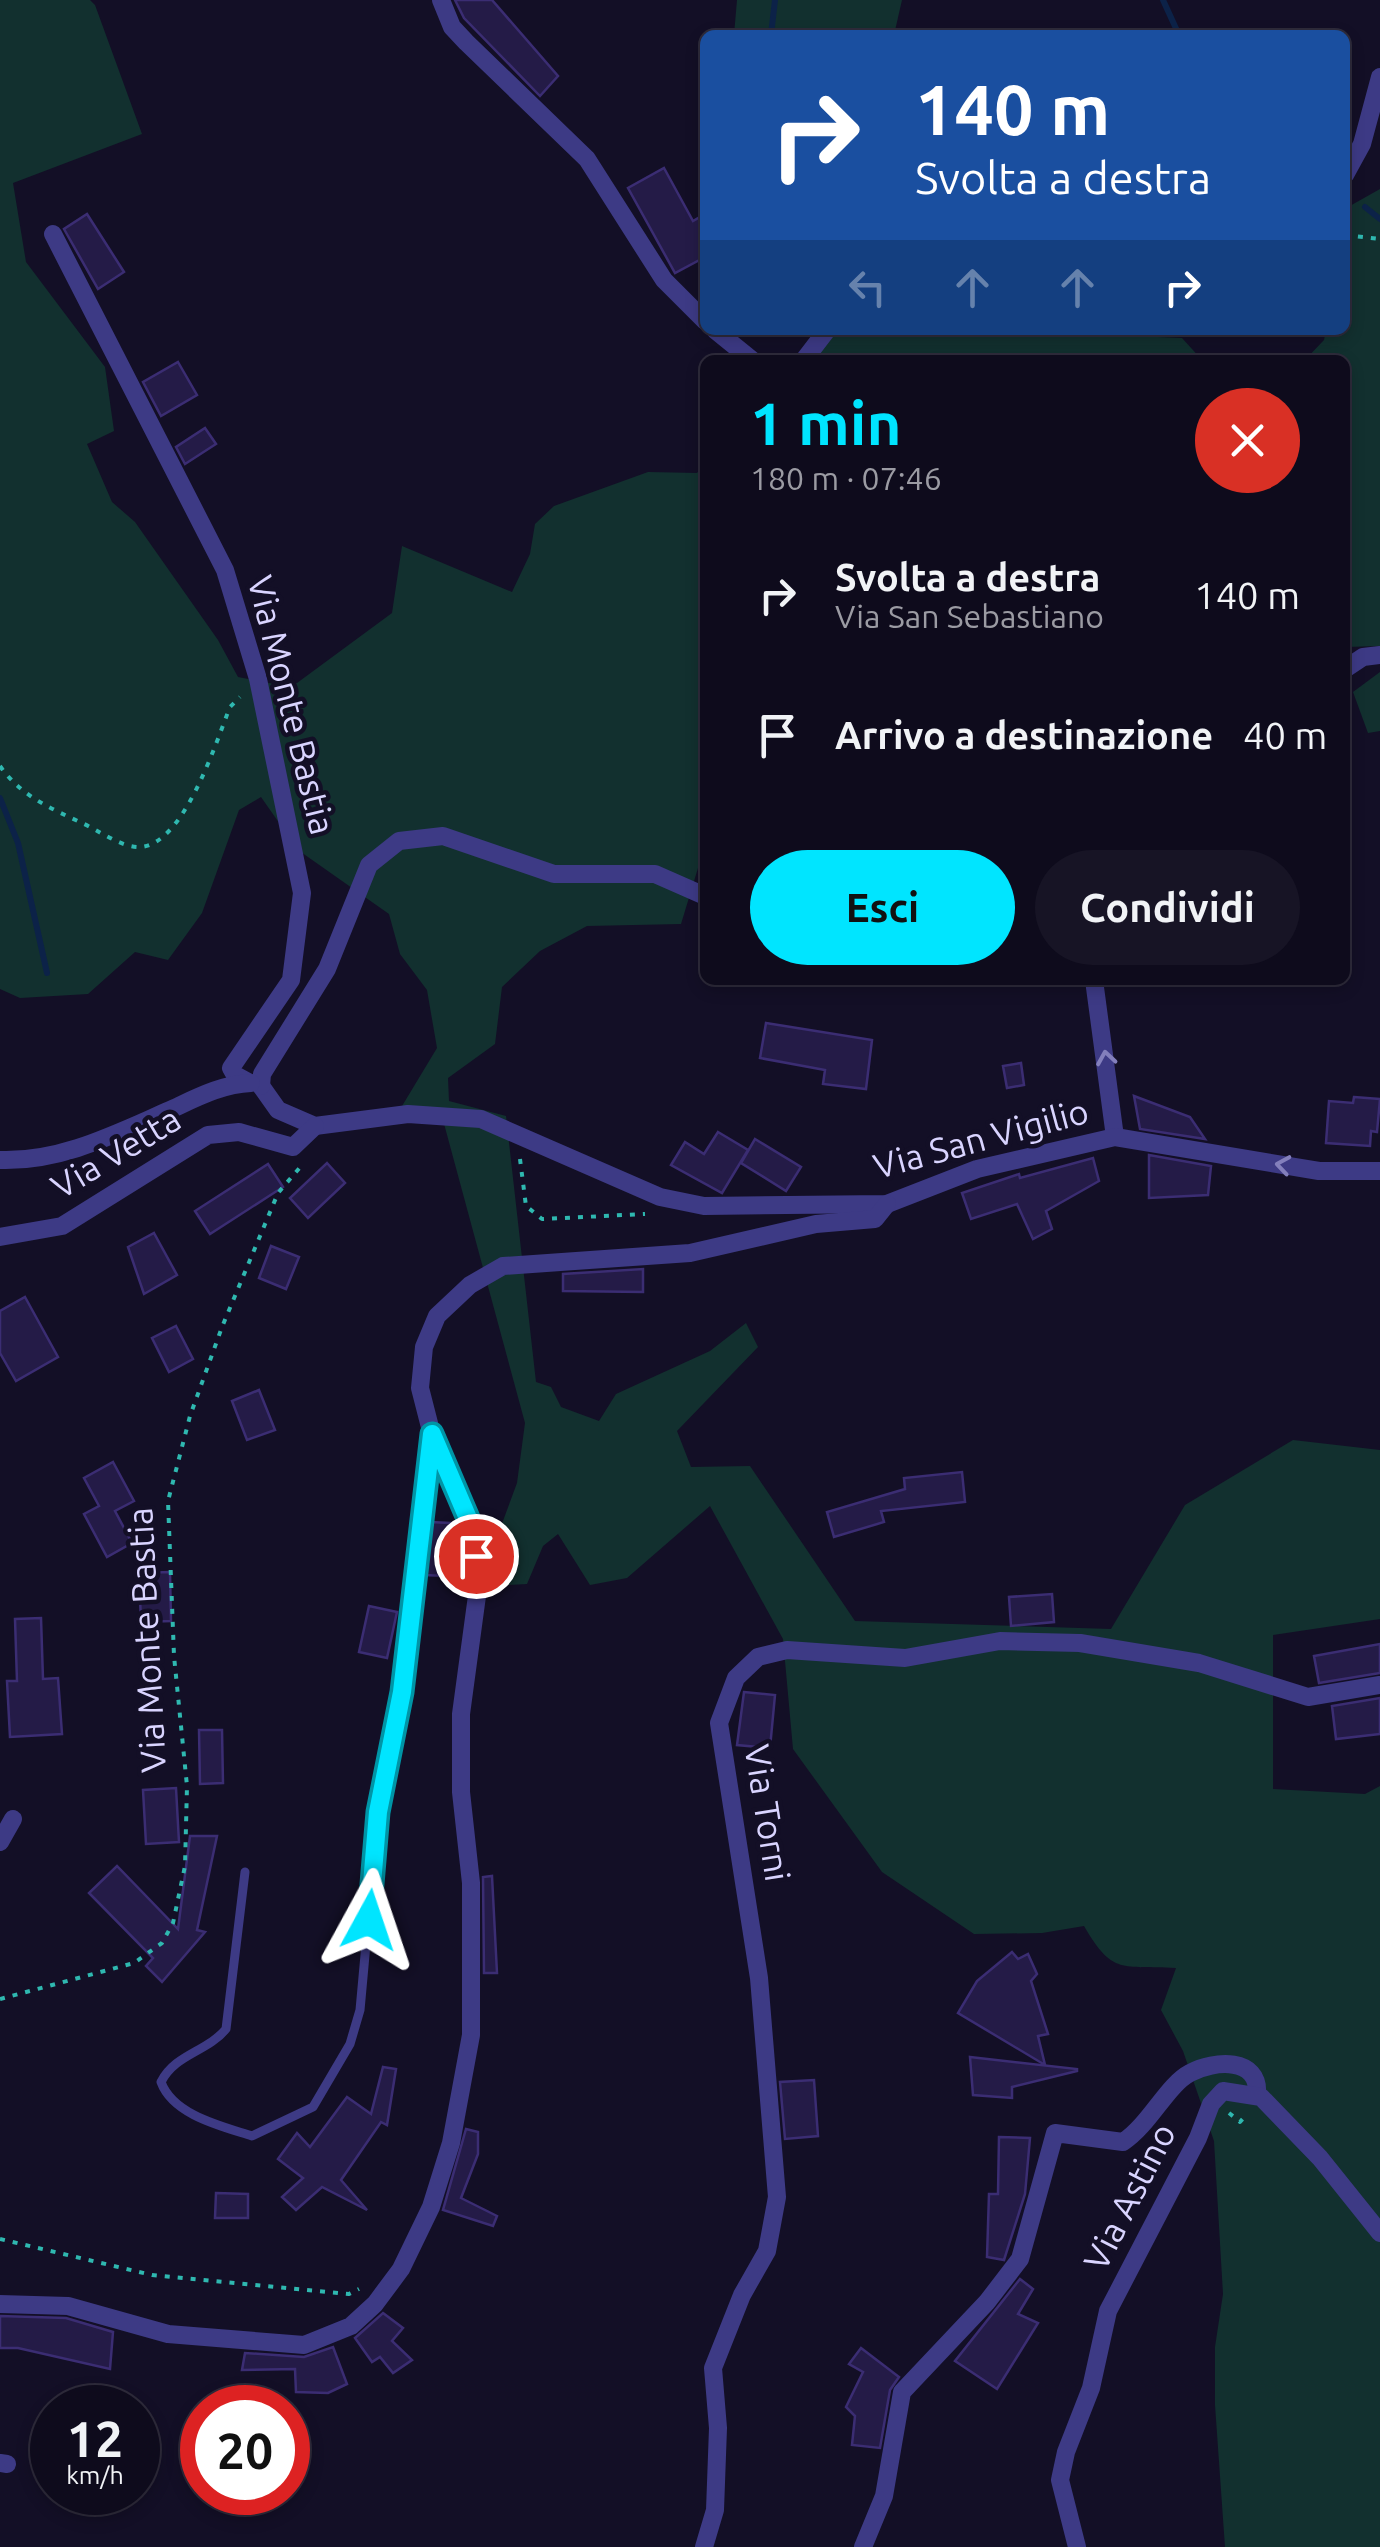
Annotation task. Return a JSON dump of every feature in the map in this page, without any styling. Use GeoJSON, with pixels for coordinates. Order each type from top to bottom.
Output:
{"type":"FeatureCollection","features":[{"type":"Feature","properties":{"kind":"street"},"geometry":{"type":"LineString","coordinates":[[441,0],[452,27],[587,159],[664,280],[700,316]]}},
{"type":"Feature","properties":{"kind":"street"},"geometry":{"type":"LineString","coordinates":[[1350,165],[1362,144],[1380,77]]}},
{"type":"Feature","properties":{"kind":"street","name":"Via Monte Bastia"},"geometry":{"type":"LineString","coordinates":[[52,234],[225,570],[258,679],[302,893],[291,980],[232,1068],[234,1076],[255,1084]]}},
{"type":"Feature","properties":{"kind":"street"},"geometry":{"type":"LineString","coordinates":[[720,335],[746,355]]}},
{"type":"Feature","properties":{"kind":"street"},"geometry":{"type":"LineString","coordinates":[[1350,665],[1363,657],[1380,655]]}},
{"type":"Feature","properties":{"kind":"street"},"geometry":{"type":"LineString","coordinates":[[0,1160],[32,1161],[70,1152],[212,1091],[255,1084],[326,969],[369,865],[398,841],[443,836],[554,874],[655,874],[700,894]]}},
{"type":"Feature","properties":{"kind":"street"},"geometry":{"type":"LineString","coordinates":[[1095,985],[1115,1136]]}},
{"type":"Feature","properties":{"kind":"street"},"geometry":{"type":"LineString","coordinates":[[255,1084],[278,1110],[315,1126]]}},
{"type":"Feature","properties":{"kind":"street","name":"Via San Vigilio"},"geometry":{"type":"LineString","coordinates":[[315,1126],[374,1117],[446,1114],[481,1119],[660,1197],[704,1206],[888,1204],[977,1169],[1115,1136],[1319,1171],[1380,1171]]}},
{"type":"Feature","properties":{"kind":"street","name":"Via Vetta"},"geometry":{"type":"LineString","coordinates":[[0,1237],[62,1226],[208,1135],[239,1132],[293,1147],[315,1126]]}},
{"type":"Feature","properties":{"kind":"street"},"geometry":{"type":"LineString","coordinates":[[0,2304],[68,2306],[168,2334],[304,2345],[351,2326],[375,2304],[401,2269],[431,2207],[451,2143],[471,2034],[471,1883],[461,1792],[462,1714],[479,1581],[473,1530],[432,1434],[420,1388],[424,1348],[437,1316],[470,1285],[503,1266],[690,1253],[816,1224],[875,1220],[888,1204]]}},
{"type":"Feature","properties":{"kind":"street","name":"Via Torni"},"geometry":{"type":"LineString","coordinates":[[704,2547],[715,2510],[718,2428],[713,2368],[742,2295],[767,2251],[777,2197],[759,1978],[719,1723],[736,1678],[758,1657],[787,1650],[906,1658],[1000,1640],[1080,1643],[1200,1663],[1308,1697],[1380,1685]]}},
{"type":"Feature","properties":{"kind":"street"},"geometry":{"type":"LineString","coordinates":[[0,1842],[12,1819]]}},
{"type":"Feature","properties":{"kind":"street"},"geometry":{"type":"LineString","coordinates":[[862,2547],[884,2496],[902,2392],[987,2302],[1020,2259],[1055,2133],[1123,2142],[1146,2127],[1188,2074],[1228,2063],[1251,2070],[1258,2081],[1253,2102],[1320,2158],[1380,2233]]}},
{"type":"Feature","properties":{"kind":"street","name":"Via Astino"},"geometry":{"type":"LineString","coordinates":[[1077,2547],[1060,2480],[1066,2452],[1095,2373],[1108,2311],[1198,2138],[1211,2104],[1223,2091],[1253,2102]]}},
{"type":"Feature","properties":{"kind":"lane"},"geometry":{"type":"LineString","coordinates":[[244,1872],[226,2028],[213,2046],[167,2070],[161,2082],[166,2096],[186,2110],[252,2136],[313,2107],[350,2044],[360,2010],[378,1812],[402,1692],[432,1434]]}},
{"type":"Feature","properties":{"kind":"path"},"geometry":{"type":"LineString","coordinates":[[1350,235],[1380,239]]}},
{"type":"Feature","properties":{"kind":"path"},"geometry":{"type":"LineString","coordinates":[[0,766],[12,783],[37,802],[127,844],[138,848],[150,844],[173,827],[184,811],[230,707],[258,679]]}},
{"type":"Feature","properties":{"kind":"path"},"geometry":{"type":"LineString","coordinates":[[519,1135],[526,1206],[542,1219],[658,1212]]}},
{"type":"Feature","properties":{"kind":"path","name":"Via Monte Bastia"},"geometry":{"type":"LineString","coordinates":[[0,1998],[134,1963],[162,1944],[172,1923],[186,1866],[187,1786],[174,1656],[168,1502],[190,1416],[222,1327],[278,1193],[305,1162]]}},
{"type":"Feature","properties":{"kind":"path"},"geometry":{"type":"LineString","coordinates":[[1226,2111],[1240,2122],[1253,2102]]}},
{"type":"Feature","properties":{"kind":"path"},"geometry":{"type":"LineString","coordinates":[[0,2238],[152,2275],[349,2294],[366,2286]]}},
{"type":"Feature","properties":{"kind":"green space"},"geometry":{"type":"Polygon","coordinates":[[[0,0],[90,0],[142,134],[13,183],[26,262],[105,367],[114,431],[87,444],[112,502],[135,522],[218,640],[238,677],[274,684],[297,683],[392,613],[402,546],[512,592],[530,554],[535,524],[554,506],[648,472],[697,473],[700,469],[700,861],[681,924],[587,926],[540,951],[502,987],[495,1044],[448,1078],[449,1101],[506,1116],[536,1382],[551,1387],[561,1407],[599,1421],[616,1394],[710,1351],[746,1323],[758,1347],[677,1431],[691,1467],[750,1466],[855,1621],[1111,1629],[1185,1505],[1293,1440],[1380,1450],[1380,1619],[1273,1635],[1273,1789],[1365,1794],[1380,1786],[1380,2547],[1225,2547],[1215,2405],[1215,2347],[1223,2294],[1214,2141],[1183,2051],[1161,2010],[1176,1968],[1121,1965],[1103,1953],[1084,1926],[1042,1933],[974,1934],[882,1872],[793,1749],[783,1639],[710,1506],[627,1578],[590,1585],[558,1534],[543,1546],[527,1584],[506,1585],[500,1529],[517,1483],[525,1423],[443,1120],[393,1121],[437,1048],[427,990],[400,954],[389,914],[298,850],[261,797],[239,810],[202,913],[168,960],[135,952],[88,994],[20,998],[0,989],[0,0]]]}},
{"type":"Feature","properties":{"kind":"green space"},"geometry":{"type":"Polygon","coordinates":[[[737,0],[902,0],[895,30],[734,30],[737,0]]]}},
{"type":"Feature","properties":{"kind":"green space"},"geometry":{"type":"Polygon","coordinates":[[[1380,189],[1380,646],[1350,647],[1350,355],[1310,355],[1325,335],[1350,335],[1350,206],[1380,189]]]}},
{"type":"Feature","properties":{"kind":"green space"},"geometry":{"type":"Polygon","coordinates":[[[825,335],[1134,335],[1182,338],[1197,355],[807,355],[825,335]]]}},
{"type":"Feature","properties":{"kind":"green space"},"geometry":{"type":"Polygon","coordinates":[[[1380,672],[1380,731],[1368,733],[1353,692],[1380,672]]]}},
{"type":"Feature","properties":{"kind":"building"},"geometry":{"type":"Polygon","coordinates":[[[455,0],[492,0],[558,76],[540,96],[464,18],[455,0]]]}},
{"type":"Feature","properties":{"kind":"building"},"geometry":{"type":"Polygon","coordinates":[[[664,168],[693,221],[700,217],[700,260],[675,273],[628,188],[664,168]]]}},
{"type":"Feature","properties":{"kind":"building"},"geometry":{"type":"Polygon","coordinates":[[[87,214],[124,272],[98,289],[64,229],[87,214]]]}},
{"type":"Feature","properties":{"kind":"building"},"geometry":{"type":"Polygon","coordinates":[[[178,362],[197,395],[161,416],[143,382],[178,362]]]}},
{"type":"Feature","properties":{"kind":"building"},"geometry":{"type":"Polygon","coordinates":[[[205,428],[216,444],[185,464],[176,447],[205,428]]]}},
{"type":"Feature","properties":{"kind":"building"},"geometry":{"type":"Polygon","coordinates":[[[766,1023],[872,1040],[866,1089],[823,1084],[825,1070],[760,1058],[766,1023]]]}},
{"type":"Feature","properties":{"kind":"building"},"geometry":{"type":"Polygon","coordinates":[[[1021,1063],[1024,1085],[1007,1088],[1003,1066],[1021,1063]]]}},
{"type":"Feature","properties":{"kind":"building"},"geometry":{"type":"Polygon","coordinates":[[[1134,1096],[1190,1117],[1205,1139],[1140,1129],[1134,1096]]]}},
{"type":"Feature","properties":{"kind":"building"},"geometry":{"type":"Polygon","coordinates":[[[1354,1097],[1380,1099],[1377,1132],[1371,1131],[1370,1146],[1326,1143],[1329,1101],[1353,1103],[1354,1097]]]}},
{"type":"Feature","properties":{"kind":"building"},"geometry":{"type":"Polygon","coordinates":[[[718,1132],[748,1150],[722,1193],[671,1165],[685,1142],[704,1154],[718,1132]]]}},
{"type":"Feature","properties":{"kind":"building"},"geometry":{"type":"Polygon","coordinates":[[[755,1139],[801,1167],[786,1191],[741,1163],[755,1139]]]}},
{"type":"Feature","properties":{"kind":"building"},"geometry":{"type":"Polygon","coordinates":[[[1149,1155],[1211,1166],[1208,1195],[1149,1198],[1149,1155]]]}},
{"type":"Feature","properties":{"kind":"building"},"geometry":{"type":"Polygon","coordinates":[[[1093,1158],[1099,1181],[1046,1211],[1052,1229],[1033,1239],[1017,1204],[971,1219],[962,1193],[1019,1174],[1020,1178],[1093,1158]]]}},
{"type":"Feature","properties":{"kind":"building"},"geometry":{"type":"Polygon","coordinates":[[[327,1163],[345,1183],[308,1218],[290,1198],[327,1163]]]}},
{"type":"Feature","properties":{"kind":"building"},"geometry":{"type":"Polygon","coordinates":[[[268,1164],[283,1187],[210,1234],[195,1211],[268,1164]]]}},
{"type":"Feature","properties":{"kind":"building"},"geometry":{"type":"Polygon","coordinates":[[[154,1233],[177,1275],[144,1294],[128,1247],[154,1233]]]}},
{"type":"Feature","properties":{"kind":"building"},"geometry":{"type":"Polygon","coordinates":[[[271,1246],[299,1257],[286,1289],[259,1278],[271,1246]]]}},
{"type":"Feature","properties":{"kind":"building"},"geometry":{"type":"Polygon","coordinates":[[[643,1269],[643,1292],[563,1291],[563,1274],[643,1269]]]}},
{"type":"Feature","properties":{"kind":"building"},"geometry":{"type":"Polygon","coordinates":[[[25,1297],[58,1357],[16,1381],[0,1353],[0,1311],[25,1297]]]}},
{"type":"Feature","properties":{"kind":"building"},"geometry":{"type":"Polygon","coordinates":[[[176,1326],[193,1359],[169,1372],[152,1338],[176,1326]]]}},
{"type":"Feature","properties":{"kind":"building"},"geometry":{"type":"Polygon","coordinates":[[[259,1390],[275,1430],[247,1440],[232,1401],[259,1390]]]}},
{"type":"Feature","properties":{"kind":"building"},"geometry":{"type":"Polygon","coordinates":[[[113,1462],[134,1501],[115,1511],[132,1543],[107,1557],[84,1514],[99,1506],[84,1478],[113,1462]]]}},
{"type":"Feature","properties":{"kind":"building"},"geometry":{"type":"Polygon","coordinates":[[[962,1472],[965,1502],[881,1511],[884,1522],[834,1537],[827,1512],[905,1489],[904,1478],[962,1472]]]}},
{"type":"Feature","properties":{"kind":"building"},"geometry":{"type":"Polygon","coordinates":[[[430,1522],[450,1523],[447,1576],[424,1575],[430,1522]]]}},
{"type":"Feature","properties":{"kind":"building"},"geometry":{"type":"Polygon","coordinates":[[[170,1572],[171,1621],[141,1622],[139,1573],[170,1572]]]}},
{"type":"Feature","properties":{"kind":"building"},"geometry":{"type":"Polygon","coordinates":[[[1052,1594],[1054,1622],[1011,1626],[1009,1597],[1052,1594]]]}},
{"type":"Feature","properties":{"kind":"building"},"geometry":{"type":"Polygon","coordinates":[[[369,1606],[397,1612],[387,1658],[359,1652],[369,1606]]]}},
{"type":"Feature","properties":{"kind":"building"},"geometry":{"type":"Polygon","coordinates":[[[41,1618],[43,1679],[58,1678],[62,1734],[10,1737],[7,1681],[17,1681],[15,1619],[41,1618]]]}},
{"type":"Feature","properties":{"kind":"building"},"geometry":{"type":"Polygon","coordinates":[[[1380,1644],[1380,1673],[1319,1683],[1314,1656],[1380,1644]]]}},
{"type":"Feature","properties":{"kind":"building"},"geometry":{"type":"Polygon","coordinates":[[[744,1692],[775,1695],[770,1748],[737,1745],[744,1692]]]}},
{"type":"Feature","properties":{"kind":"building"},"geometry":{"type":"Polygon","coordinates":[[[1380,1698],[1380,1734],[1336,1739],[1332,1706],[1380,1698]]]}},
{"type":"Feature","properties":{"kind":"building"},"geometry":{"type":"Polygon","coordinates":[[[199,1730],[222,1730],[223,1783],[200,1784],[199,1730]]]}},
{"type":"Feature","properties":{"kind":"building"},"geometry":{"type":"Polygon","coordinates":[[[176,1788],[179,1842],[146,1844],[143,1790],[176,1788]]]}},
{"type":"Feature","properties":{"kind":"building"},"geometry":{"type":"Polygon","coordinates":[[[190,1836],[217,1836],[197,1930],[205,1932],[162,1982],[146,1966],[153,1958],[89,1893],[117,1866],[178,1929],[190,1836]]]}},
{"type":"Feature","properties":{"kind":"building"},"geometry":{"type":"Polygon","coordinates":[[[492,1876],[497,1973],[484,1973],[483,1877],[492,1876]]]}},
{"type":"Feature","properties":{"kind":"building"},"geometry":{"type":"Polygon","coordinates":[[[1012,1952],[1018,1959],[1028,1954],[1037,1974],[1031,1981],[1048,2034],[1038,2036],[1045,2065],[958,2013],[977,1981],[1012,1952]]]}},
{"type":"Feature","properties":{"kind":"building"},"geometry":{"type":"Polygon","coordinates":[[[970,2057],[1077,2071],[1012,2087],[1012,2098],[973,2095],[970,2057]]]}},
{"type":"Feature","properties":{"kind":"building"},"geometry":{"type":"Polygon","coordinates":[[[383,2067],[396,2069],[387,2125],[381,2122],[341,2180],[367,2210],[322,2187],[296,2210],[282,2197],[303,2178],[278,2159],[297,2133],[310,2147],[347,2097],[371,2114],[383,2067]]]}},
{"type":"Feature","properties":{"kind":"building"},"geometry":{"type":"Polygon","coordinates":[[[814,2080],[818,2136],[785,2139],[780,2082],[814,2080]]]}},
{"type":"Feature","properties":{"kind":"building"},"geometry":{"type":"Polygon","coordinates":[[[466,2129],[478,2132],[478,2154],[461,2198],[497,2216],[493,2226],[443,2210],[466,2129]]]}},
{"type":"Feature","properties":{"kind":"building"},"geometry":{"type":"Polygon","coordinates":[[[999,2137],[1030,2138],[1025,2194],[1004,2260],[987,2257],[989,2194],[998,2194],[999,2137]]]}},
{"type":"Feature","properties":{"kind":"building"},"geometry":{"type":"Polygon","coordinates":[[[216,2193],[248,2194],[248,2218],[215,2218],[216,2193]]]}},
{"type":"Feature","properties":{"kind":"building"},"geometry":{"type":"Polygon","coordinates":[[[1020,2279],[1033,2289],[1018,2314],[1038,2323],[997,2389],[955,2361],[1020,2279]]]}},
{"type":"Feature","properties":{"kind":"building"},"geometry":{"type":"Polygon","coordinates":[[[383,2313],[403,2328],[392,2341],[412,2360],[393,2373],[380,2357],[372,2362],[355,2338],[383,2313]]]}},
{"type":"Feature","properties":{"kind":"building"},"geometry":{"type":"Polygon","coordinates":[[[0,2316],[66,2318],[113,2332],[110,2369],[18,2348],[0,2348],[0,2316]]]}},
{"type":"Feature","properties":{"kind":"building"},"geometry":{"type":"Polygon","coordinates":[[[333,2347],[347,2384],[328,2393],[310,2392],[310,2385],[296,2385],[295,2369],[242,2370],[245,2353],[304,2357],[333,2347]]]}},
{"type":"Feature","properties":{"kind":"building"},"geometry":{"type":"Polygon","coordinates":[[[861,2348],[899,2377],[890,2390],[880,2448],[852,2445],[855,2416],[846,2407],[863,2372],[849,2364],[861,2348]]]}},
{"type":"Feature","properties":{"kind":"waterway"},"geometry":{"type":"LineString","coordinates":[[772,30],[775,0]]}},
{"type":"Feature","properties":{"kind":"waterway"},"geometry":{"type":"LineString","coordinates":[[1163,0],[1177,30]]}},
{"type":"Feature","properties":{"kind":"waterway"},"geometry":{"type":"LineString","coordinates":[[1365,207],[1380,219]]}},
{"type":"Feature","properties":{"kind":"waterway"},"geometry":{"type":"LineString","coordinates":[[0,798],[18,843],[47,973]]}},
{"type":"Feature","properties":{"kind":"route"},"geometry":{"type":"LineString","coordinates":[[369,1920],[378,1812],[402,1692],[432,1434],[473,1530],[476,1556]]}}]}
